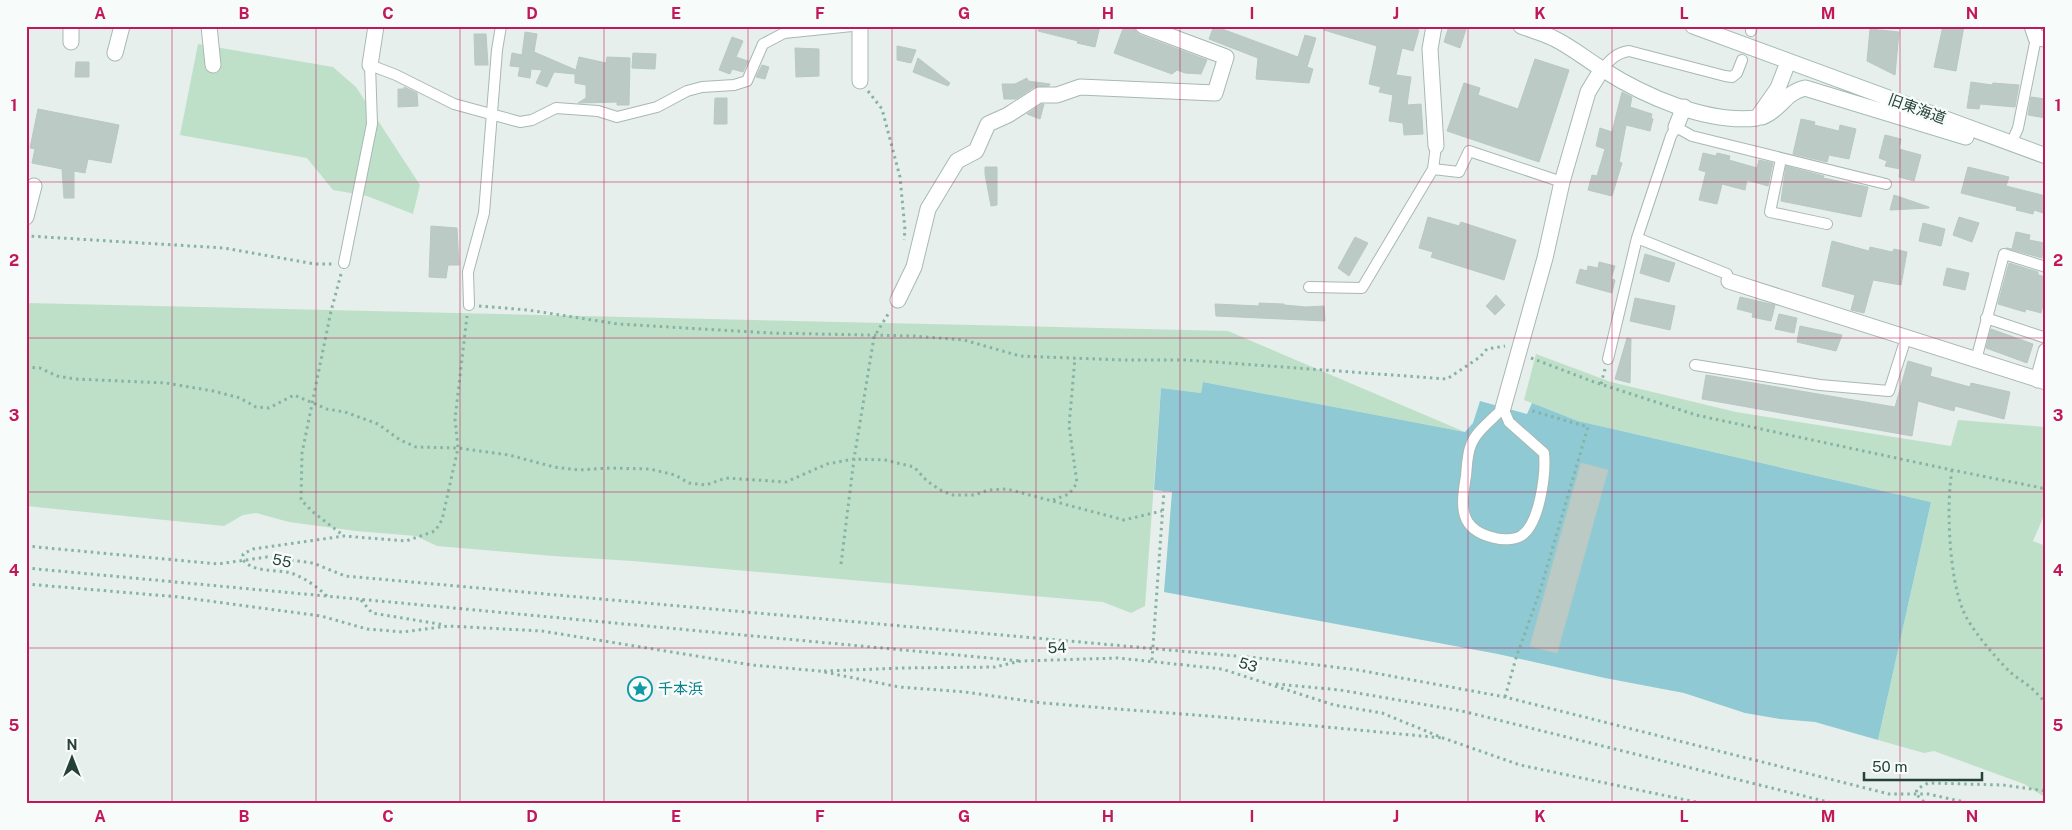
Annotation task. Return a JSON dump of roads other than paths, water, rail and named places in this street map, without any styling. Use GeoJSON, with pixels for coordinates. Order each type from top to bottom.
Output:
{"type":"FeatureCollection","features":[{"type":"Feature","properties":{"kind":"street"},"geometry":{"type":"LineString","coordinates":[[70,42],[72,26]]}},
{"type":"Feature","properties":{"kind":"street"},"geometry":{"type":"LineString","coordinates":[[115,54],[122,26]]}},
{"type":"Feature","properties":{"kind":"street"},"geometry":{"type":"LineString","coordinates":[[209,26],[213,65]]}},
{"type":"Feature","properties":{"kind":"street"},"geometry":{"type":"LineString","coordinates":[[370,66],[376,26]]}},
{"type":"Feature","properties":{"kind":"street"},"geometry":{"type":"LineString","coordinates":[[860,26],[860,81]]}},
{"type":"Feature","properties":{"kind":"street"},"geometry":{"type":"LineString","coordinates":[[1434,26],[1430,49],[1436,146]]}},
{"type":"Feature","properties":{"kind":"street"},"geometry":{"type":"LineString","coordinates":[[1521,26],[1554,38],[1602,69],[1649,94],[1684,107],[1737,120],[1757,118],[1770,114],[1795,90],[1805,88],[1995,146],[2011,144]]}},
{"type":"Feature","properties":{"kind":"street","name":"旧東海道"},"geometry":{"type":"LineString","coordinates":[[1693,26],[2046,156]]}},
{"type":"Feature","properties":{"kind":"street"},"geometry":{"type":"LineString","coordinates":[[898,300],[914,267],[928,209],[957,161],[976,151],[988,124],[1008,115],[1039,94],[1057,94],[1080,87],[1215,93],[1226,57],[1153,28]]}},
{"type":"Feature","properties":{"kind":"street"},"geometry":{"type":"LineString","coordinates":[[1757,118],[1778,88],[1788,62]]}},
{"type":"Feature","properties":{"kind":"street"},"geometry":{"type":"LineString","coordinates":[[1503,408],[1545,258],[1562,182],[1588,92],[1602,69]]}},
{"type":"Feature","properties":{"kind":"street"},"geometry":{"type":"LineString","coordinates":[[1676,127],[1684,107]]}},
{"type":"Feature","properties":{"kind":"street"},"geometry":{"type":"LineString","coordinates":[[26,217],[34,186]]}},
{"type":"Feature","properties":{"kind":"street"},"geometry":{"type":"LineString","coordinates":[[1728,281],[2042,381],[2046,351]]}},
{"type":"Feature","properties":{"kind":"lane"},"geometry":{"type":"LineString","coordinates":[[468,305],[468,272],[484,214],[497,50],[501,26]]}},
{"type":"Feature","properties":{"kind":"lane"},"geometry":{"type":"LineString","coordinates":[[344,263],[372,124],[370,66],[396,76],[454,104],[520,122],[532,120],[556,108],[598,111],[617,117],[656,107],[687,91],[747,82],[764,44],[784,33],[852,26]]}},
{"type":"Feature","properties":{"kind":"lane"},"geometry":{"type":"LineString","coordinates":[[2011,144],[2018,128],[2038,34]]}},
{"type":"Feature","properties":{"kind":"lane"},"geometry":{"type":"LineString","coordinates":[[1602,69],[1612,58],[1629,51],[1732,77],[1737,73],[1742,60]]}},
{"type":"Feature","properties":{"kind":"lane"},"geometry":{"type":"LineString","coordinates":[[1608,359],[1637,238],[1671,136],[1676,127],[1692,136],[1886,184]]}},
{"type":"Feature","properties":{"kind":"lane"},"geometry":{"type":"LineString","coordinates":[[1310,287],[1362,288],[1433,169],[1436,146]]}},
{"type":"Feature","properties":{"kind":"lane"},"geometry":{"type":"LineString","coordinates":[[1433,169],[1458,172],[1469,151],[1562,182]]}},
{"type":"Feature","properties":{"kind":"lane"},"geometry":{"type":"LineString","coordinates":[[1781,159],[1770,212],[1827,224]]}},
{"type":"Feature","properties":{"kind":"lane"},"geometry":{"type":"LineString","coordinates":[[1637,238],[1727,274],[1728,281]]}},
{"type":"Feature","properties":{"kind":"lane"},"geometry":{"type":"LineString","coordinates":[[1976,360],[2004,254],[2046,268]]}},
{"type":"Feature","properties":{"kind":"lane"},"geometry":{"type":"LineString","coordinates":[[1986,318],[2046,338]]}},
{"type":"Feature","properties":{"kind":"lane"},"geometry":{"type":"LineString","coordinates":[[1695,365],[1820,385],[1889,391],[1906,338]]}},
{"type":"Feature","properties":{"kind":"lane"},"geometry":{"type":"LineString","coordinates":[[1503,408],[1509,422],[1544,453],[1546,468],[1535,515],[1522,536],[1512,539],[1498,539],[1477,532],[1468,525],[1463,514],[1461,502],[1471,445],[1503,408]]}},
{"type":"Feature","properties":{"kind":"water"},"geometry":{"type":"Polygon","coordinates":[[[1203,382],[1465,432],[1473,423],[1480,401],[1527,414],[1532,403],[1578,421],[1931,502],[1878,740],[1815,722],[1745,713],[1684,693],[1605,678],[1498,654],[1164,592],[1172,492],[1154,490],[1161,388],[1201,393],[1203,382]]]}},
{"type":"Feature","properties":{"kind":"place","name":"千本浜"},"geometry":{"type":"Point","coordinates":[640,689]}}]}
